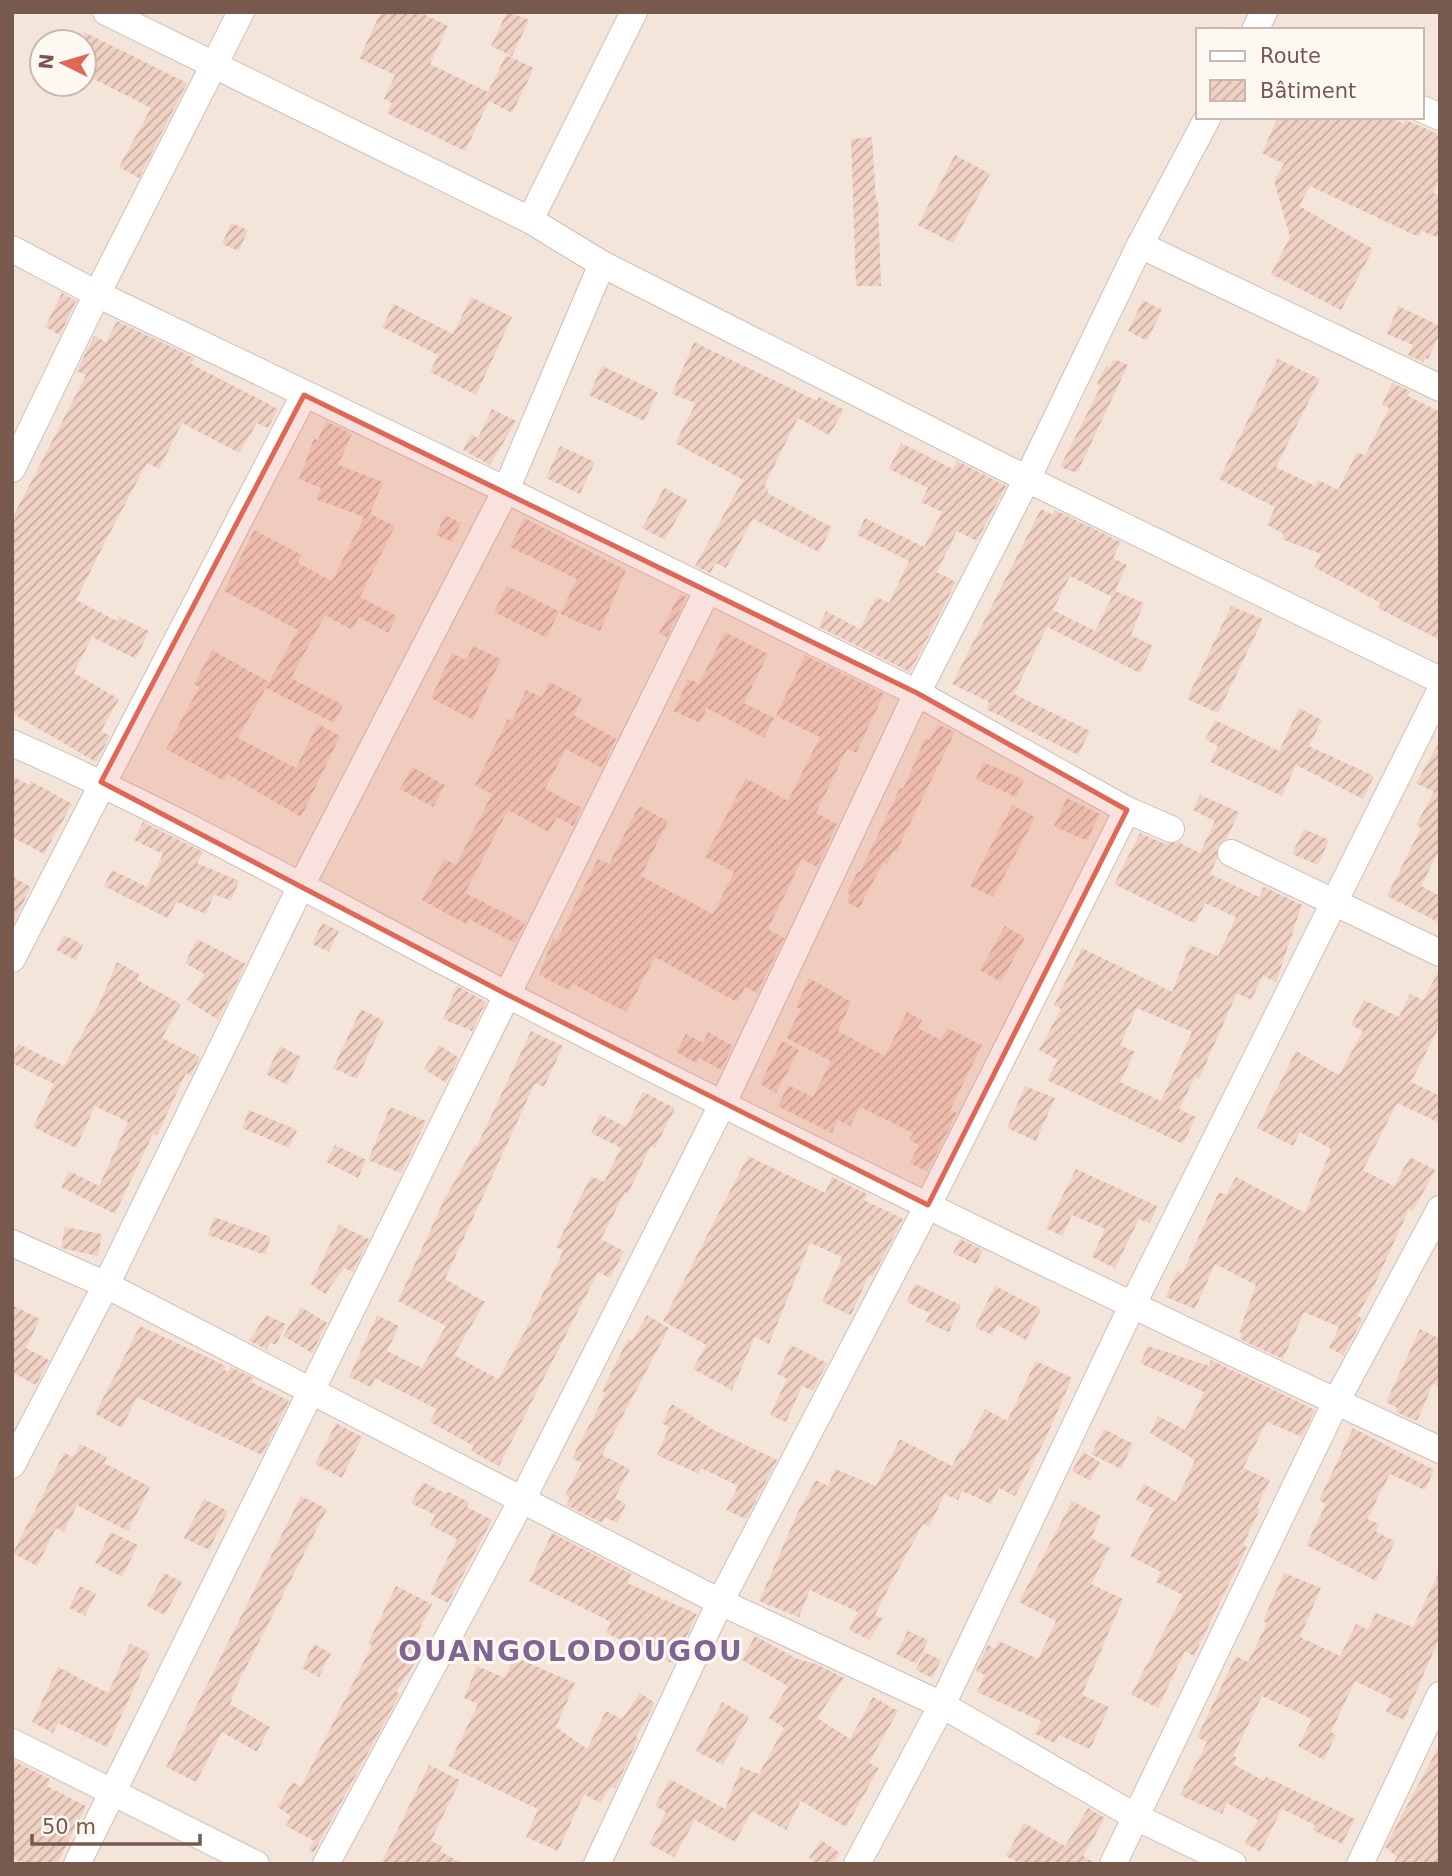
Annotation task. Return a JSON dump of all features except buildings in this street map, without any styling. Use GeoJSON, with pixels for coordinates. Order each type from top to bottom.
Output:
{"type":"FeatureCollection","features":[{"type":"Feature","properties":{"kind":"street"},"geometry":{"type":"LineString","coordinates":[[106,12],[530,220],[602,264],[1027,479],[1440,680]]}},
{"type":"Feature","properties":{"kind":"street"},"geometry":{"type":"LineString","coordinates":[[12,469],[97,294],[241,12]]}},
{"type":"Feature","properties":{"kind":"street"},"geometry":{"type":"LineString","coordinates":[[530,220],[634,12]]}},
{"type":"Feature","properties":{"kind":"street"},"geometry":{"type":"LineString","coordinates":[[1256,28],[1264,12]]}},
{"type":"Feature","properties":{"kind":"street"},"geometry":{"type":"LineString","coordinates":[[1424,110],[1440,117]]}},
{"type":"Feature","properties":{"kind":"street"},"geometry":{"type":"LineString","coordinates":[[326,1864],[522,1500],[723,1102],[917,693],[1027,479],[1140,244],[1207,119]]}},
{"type":"Feature","properties":{"kind":"street"},"geometry":{"type":"LineString","coordinates":[[1140,244],[1440,388]]}},
{"type":"Feature","properties":{"kind":"street"},"geometry":{"type":"LineString","coordinates":[[12,249],[97,294],[506,490],[917,693],[1127,810],[1171,828]]}},
{"type":"Feature","properties":{"kind":"street"},"geometry":{"type":"LineString","coordinates":[[12,1465],[106,1285],[301,886],[506,490],[602,264]]}},
{"type":"Feature","properties":{"kind":"street"},"geometry":{"type":"LineString","coordinates":[[12,959],[101,782],[304,395]]}},
{"type":"Feature","properties":{"kind":"street"},"geometry":{"type":"LineString","coordinates":[[77,1864],[706,591]]}},
{"type":"Feature","properties":{"kind":"street"},"geometry":{"type":"LineString","coordinates":[[857,1864],[942,1705],[1132,1307],[1440,691]]}},
{"type":"Feature","properties":{"kind":"street"},"geometry":{"type":"LineString","coordinates":[[12,743],[101,782],[506,994],[1132,1307],[1440,1450]]}},
{"type":"Feature","properties":{"kind":"street"},"geometry":{"type":"LineString","coordinates":[[597,1864],[720,1602],[928,1205],[1127,810]]}},
{"type":"Feature","properties":{"kind":"street"},"geometry":{"type":"LineString","coordinates":[[1231,853],[1440,953]]}},
{"type":"Feature","properties":{"kind":"street"},"geometry":{"type":"LineString","coordinates":[[1113,1864],[1336,1402],[1440,1209]]}},
{"type":"Feature","properties":{"kind":"street"},"geometry":{"type":"LineString","coordinates":[[12,1243],[106,1285],[720,1602],[942,1705],[1136,1817],[1233,1864]]}},
{"type":"Feature","properties":{"kind":"street"},"geometry":{"type":"LineString","coordinates":[[1360,1864],[1440,1695]]}},
{"type":"Feature","properties":{"kind":"street"},"geometry":{"type":"LineString","coordinates":[[12,1742],[256,1864]]}},
{"type":"Feature","properties":{"kind":"highlighted area"},"geometry":{"type":"Polygon","coordinates":[[[304,395],[917,693],[1127,810],[928,1205],[506,994],[101,782],[304,395]]]}},
{"type":"Feature","properties":{"kind":"shaded area"},"geometry":{"type":"Polygon","coordinates":[[[12,12],[1440,12],[1440,1864],[12,1864],[12,12]]]}},
{"type":"Feature","properties":{"kind":"district","name":"OUANGOLODOUGOU"},"geometry":{"type":"Point","coordinates":[571,1651]}}]}
